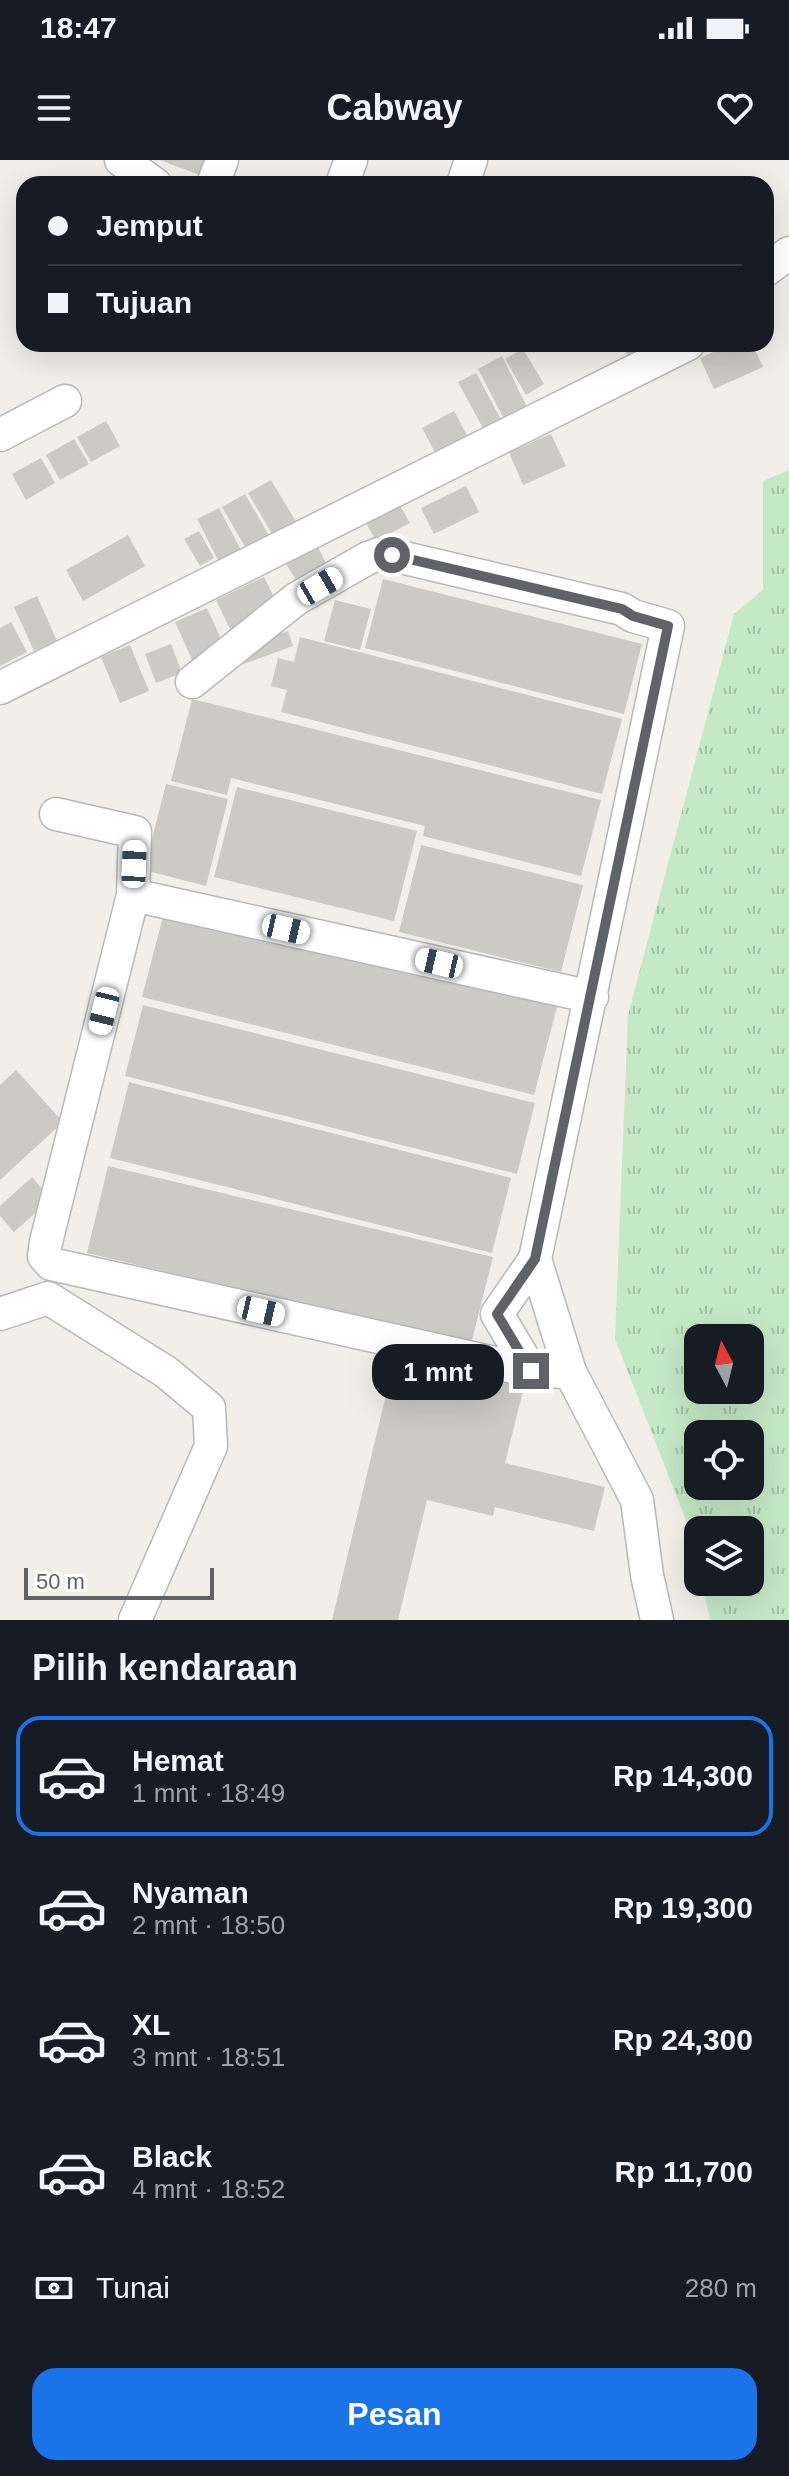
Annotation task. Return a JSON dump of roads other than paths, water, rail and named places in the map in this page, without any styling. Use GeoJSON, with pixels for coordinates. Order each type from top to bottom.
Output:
{"type":"FeatureCollection","features":[{"type":"Feature","properties":{"kind":"street"},"geometry":{"type":"LineString","coordinates":[[121,160],[144,176]]}},
{"type":"Feature","properties":{"kind":"street"},"geometry":{"type":"LineString","coordinates":[[0,688],[672,352]]}},
{"type":"Feature","properties":{"kind":"street"},"geometry":{"type":"LineString","coordinates":[[0,435],[65,401]]}},
{"type":"Feature","properties":{"kind":"street"},"geometry":{"type":"LineString","coordinates":[[192,682],[296,599],[379,554],[622,609],[633,616],[668,626],[535,1259],[497,1314],[531,1371]]}},
{"type":"Feature","properties":{"kind":"street"},"geometry":{"type":"LineString","coordinates":[[56,814],[135,832],[133,895],[46,1242],[44,1256],[51,1264],[531,1371],[570,1372]]}},
{"type":"Feature","properties":{"kind":"street"},"geometry":{"type":"LineString","coordinates":[[133,895],[592,997]]}},
{"type":"Feature","properties":{"kind":"street"},"geometry":{"type":"LineString","coordinates":[[535,1259],[570,1372],[637,1500],[647,1575],[657,1620]]}},
{"type":"Feature","properties":{"kind":"street"},"geometry":{"type":"LineString","coordinates":[[0,1314],[48,1298],[166,1372],[209,1408],[211,1446],[135,1620]]}}]}
